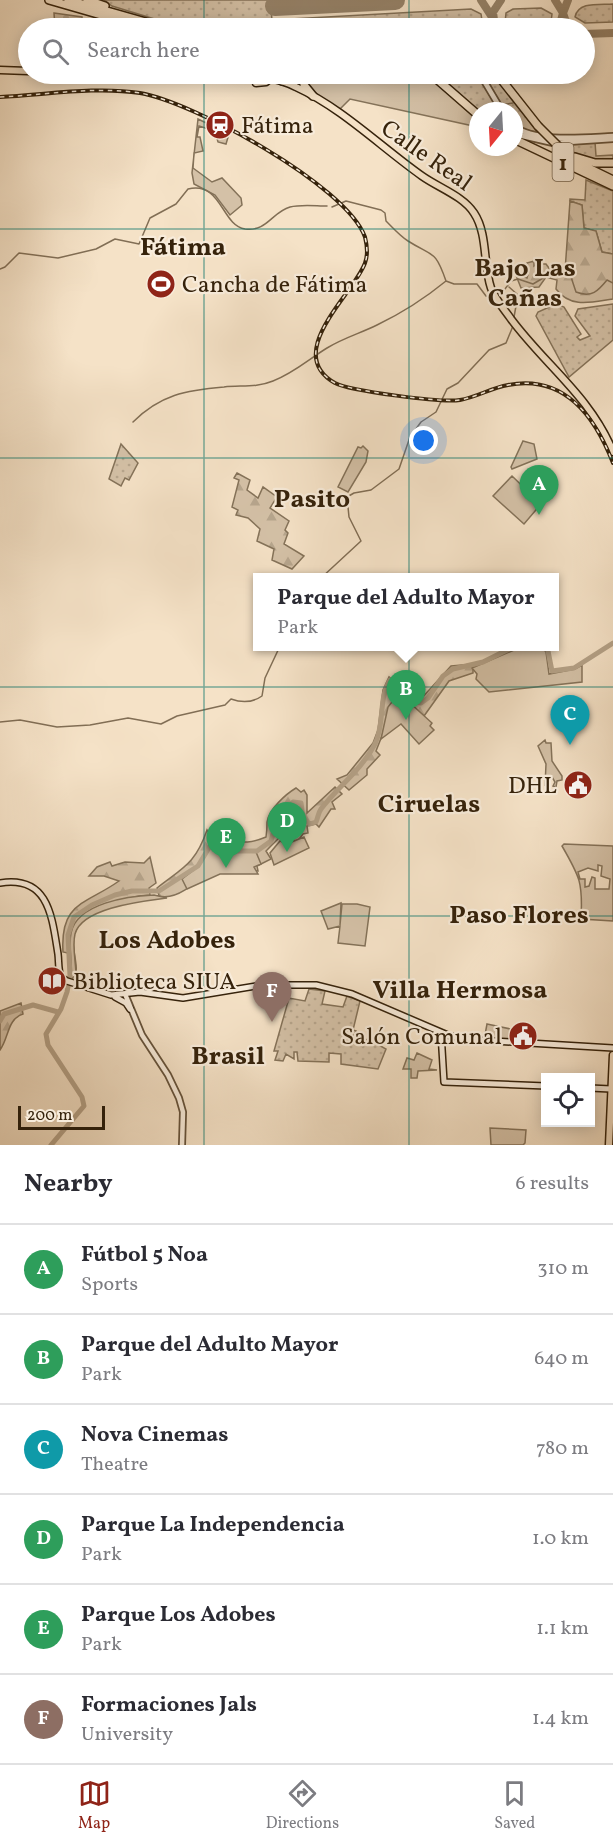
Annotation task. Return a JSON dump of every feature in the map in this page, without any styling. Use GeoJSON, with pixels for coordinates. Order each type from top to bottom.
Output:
{"type":"FeatureCollection","features":[{"type":"Feature","properties":{"kind":"highway"},"geometry":{"type":"LineString","coordinates":[[49,0],[111,18]]}},
{"type":"Feature","properties":{"kind":"highway"},"geometry":{"type":"LineString","coordinates":[[68,0],[131,18]]}},
{"type":"Feature","properties":{"kind":"highway"},"geometry":{"type":"LineString","coordinates":[[87,0],[102,3],[140,18]]}},
{"type":"Feature","properties":{"kind":"highway"},"geometry":{"type":"LineString","coordinates":[[76,8],[104,18]]}},
{"type":"Feature","properties":{"kind":"highway"},"geometry":{"type":"LineString","coordinates":[[304,84],[313,96]]}},
{"type":"Feature","properties":{"kind":"highway"},"geometry":{"type":"LineString","coordinates":[[442,84],[469,107]]}},
{"type":"Feature","properties":{"kind":"highway","name":"1"},"geometry":{"type":"LineString","coordinates":[[505,84],[538,126],[560,148],[576,162],[613,180]]}},
{"type":"Feature","properties":{"kind":"highway","name":"1"},"geometry":{"type":"LineString","coordinates":[[523,143],[613,186]]}},
{"type":"Feature","properties":{"kind":"highway"},"geometry":{"type":"LineString","coordinates":[[560,148],[587,162],[613,163]]}},
{"type":"Feature","properties":{"kind":"main road"},"geometry":{"type":"LineString","coordinates":[[0,70],[18,71]]}},
{"type":"Feature","properties":{"kind":"main road","name":"Calle Real"},"geometry":{"type":"LineString","coordinates":[[288,84],[313,96],[423,177],[471,208],[480,225],[490,287],[496,299],[538,353],[571,384],[587,404],[603,427],[613,452]]}},
{"type":"Feature","properties":{"kind":"main road"},"geometry":{"type":"LineString","coordinates":[[0,883],[23,882],[44,898],[51,914],[59,972],[67,981],[111,995],[124,1001],[130,1009]]}},
{"type":"Feature","properties":{"kind":"main road"},"geometry":{"type":"LineString","coordinates":[[111,995],[140,992],[193,998],[265,984],[316,985],[359,996],[441,1033],[471,1040],[613,1048]]}},
{"type":"Feature","properties":{"kind":"main road"},"geometry":{"type":"LineString","coordinates":[[441,1033],[444,1082],[541,1086]]}},
{"type":"Feature","properties":{"kind":"main road"},"geometry":{"type":"LineString","coordinates":[[609,1145],[613,1055]]}},
{"type":"Feature","properties":{"kind":"main road"},"geometry":{"type":"LineString","coordinates":[[595,1088],[612,1089]]}},
{"type":"Feature","properties":{"kind":"street"},"geometry":{"type":"LineString","coordinates":[[486,84],[497,102]]}},
{"type":"Feature","properties":{"kind":"street"},"geometry":{"type":"LineString","coordinates":[[523,132],[544,136],[613,137]]}},
{"type":"Feature","properties":{"kind":"street"},"geometry":{"type":"LineString","coordinates":[[523,137],[553,142],[613,137]]}},
{"type":"Feature","properties":{"kind":"street"},"geometry":{"type":"LineString","coordinates":[[125,994],[142,1035],[175,1089],[183,1112],[182,1145]]}},
{"type":"Feature","properties":{"kind":"green space"},"geometry":{"type":"Polygon","coordinates":[[[104,0],[270,0],[272,18],[151,18],[112,6],[104,0]]]}},
{"type":"Feature","properties":{"kind":"green space"},"geometry":{"type":"Polygon","coordinates":[[[596,4],[613,4],[613,22],[595,23],[595,18],[575,17],[580,8],[596,4]]]}},
{"type":"Feature","properties":{"kind":"green space"},"geometry":{"type":"Polygon","coordinates":[[[541,8],[552,14],[552,18],[506,18],[506,13],[513,9],[541,8]]]}},
{"type":"Feature","properties":{"kind":"green space"},"geometry":{"type":"Polygon","coordinates":[[[471,9],[481,14],[482,18],[308,18],[471,9]]]}},
{"type":"Feature","properties":{"kind":"green space"},"geometry":{"type":"Polygon","coordinates":[[[54,13],[82,17],[82,18],[54,18],[54,13]]]}},
{"type":"Feature","properties":{"kind":"green space"},"geometry":{"type":"Polygon","coordinates":[[[308,84],[438,84],[469,113],[469,125],[350,99],[338,111],[312,91],[308,84]]]}},
{"type":"Feature","properties":{"kind":"green space"},"geometry":{"type":"Polygon","coordinates":[[[448,84],[483,84],[494,102],[469,102],[448,84]]]}},
{"type":"Feature","properties":{"kind":"green space"},"geometry":{"type":"Polygon","coordinates":[[[490,84],[502,84],[515,102],[500,102],[490,84]]]}},
{"type":"Feature","properties":{"kind":"green space"},"geometry":{"type":"Polygon","coordinates":[[[523,113],[537,132],[523,128],[523,113]]]}},
{"type":"Feature","properties":{"kind":"green space"},"geometry":{"type":"Polygon","coordinates":[[[198,119],[229,134],[226,144],[218,142],[215,131],[199,126],[197,137],[200,137],[203,151],[194,153],[198,119]]]}},
{"type":"Feature","properties":{"kind":"green space"},"geometry":{"type":"Polygon","coordinates":[[[595,142],[596,156],[613,155],[613,160],[585,157],[561,143],[595,142]]]}},
{"type":"Feature","properties":{"kind":"green space"},"geometry":{"type":"Polygon","coordinates":[[[194,158],[193,168],[212,182],[222,178],[241,198],[242,205],[230,215],[215,195],[194,184],[192,173],[194,158]]]}},
{"type":"Feature","properties":{"kind":"green space"},"geometry":{"type":"Polygon","coordinates":[[[586,180],[613,191],[613,254],[602,252],[596,231],[584,228],[582,205],[570,201],[570,199],[585,200],[586,180]]]}},
{"type":"Feature","properties":{"kind":"green space"},"geometry":{"type":"Polygon","coordinates":[[[570,201],[582,205],[584,228],[596,231],[602,252],[613,254],[613,299],[575,302],[556,289],[557,280],[546,277],[539,287],[521,288],[515,273],[527,278],[529,271],[527,263],[534,261],[534,266],[538,263],[539,268],[540,264],[546,264],[551,271],[565,271],[570,201]]]}},
{"type":"Feature","properties":{"kind":"green space"},"geometry":{"type":"Polygon","coordinates":[[[556,304],[564,307],[581,334],[577,337],[580,340],[590,336],[575,316],[578,309],[613,304],[613,340],[569,377],[536,316],[538,312],[556,304]]]}},
{"type":"Feature","properties":{"kind":"green space"},"geometry":{"type":"Polygon","coordinates":[[[523,441],[534,444],[537,459],[512,469],[511,467],[523,441]]]}},
{"type":"Feature","properties":{"kind":"green space"},"geometry":{"type":"Polygon","coordinates":[[[121,444],[138,463],[129,480],[125,478],[121,486],[109,479],[121,444]]]}},
{"type":"Feature","properties":{"kind":"green space"},"geometry":{"type":"Polygon","coordinates":[[[363,446],[368,451],[366,462],[348,492],[338,487],[358,447],[363,446]]]}},
{"type":"Feature","properties":{"kind":"green space"},"geometry":{"type":"Polygon","coordinates":[[[237,473],[250,480],[247,490],[258,498],[263,487],[277,497],[270,508],[289,521],[285,530],[288,533],[284,544],[304,556],[292,569],[272,560],[274,549],[257,541],[260,529],[248,518],[236,515],[238,510],[232,507],[239,480],[234,478],[237,473]]]}},
{"type":"Feature","properties":{"kind":"green space"},"geometry":{"type":"Polygon","coordinates":[[[512,476],[541,504],[524,524],[493,496],[512,476]]]}},
{"type":"Feature","properties":{"kind":"green space"},"geometry":{"type":"Polygon","coordinates":[[[512,651],[545,651],[549,674],[575,669],[582,665],[582,682],[489,692],[476,679],[477,674],[472,668],[512,651]]]}},
{"type":"Feature","properties":{"kind":"green space"},"geometry":{"type":"Polygon","coordinates":[[[473,664],[473,673],[449,681],[424,716],[399,693],[376,751],[380,755],[367,769],[367,775],[349,790],[337,779],[347,775],[373,743],[378,730],[383,690],[389,677],[420,700],[451,666],[473,664]]]}},
{"type":"Feature","properties":{"kind":"green space"},"geometry":{"type":"Polygon","coordinates":[[[399,693],[432,723],[430,726],[434,730],[419,744],[401,724],[381,739],[388,707],[399,693]]]}},
{"type":"Feature","properties":{"kind":"green space"},"geometry":{"type":"Polygon","coordinates":[[[545,740],[546,743],[551,743],[552,761],[562,776],[562,780],[557,781],[556,787],[553,786],[555,782],[552,777],[547,779],[545,786],[546,764],[538,746],[545,740]]]}},
{"type":"Feature","properties":{"kind":"green space"},"geometry":{"type":"Polygon","coordinates":[[[335,787],[342,794],[332,802],[335,809],[331,809],[319,827],[316,824],[307,826],[308,833],[303,834],[297,842],[291,839],[297,832],[296,823],[287,818],[283,823],[281,836],[266,851],[271,859],[257,866],[258,871],[212,867],[181,892],[166,897],[159,896],[157,888],[187,865],[198,851],[207,830],[213,839],[245,842],[258,840],[266,837],[268,817],[278,802],[296,788],[301,792],[304,790],[307,795],[307,813],[335,787]]]}},
{"type":"Feature","properties":{"kind":"green space"},"geometry":{"type":"Polygon","coordinates":[[[304,837],[309,848],[274,865],[270,853],[280,841],[287,844],[304,837]]]}},
{"type":"Feature","properties":{"kind":"green space"},"geometry":{"type":"Polygon","coordinates":[[[564,844],[613,846],[613,921],[581,919],[581,888],[573,865],[562,846],[564,844]],[[598,865],[598,871],[588,868],[578,872],[580,879],[585,879],[585,887],[589,886],[592,877],[595,878],[595,889],[609,889],[610,879],[601,876],[602,866],[598,865]]]}},
{"type":"Feature","properties":{"kind":"green space"},"geometry":{"type":"Polygon","coordinates":[[[210,848],[231,852],[256,852],[261,864],[254,867],[258,874],[220,874],[187,889],[182,879],[199,866],[210,848]]]}},
{"type":"Feature","properties":{"kind":"green space"},"geometry":{"type":"Polygon","coordinates":[[[150,857],[156,883],[149,888],[150,895],[129,898],[104,907],[83,920],[77,929],[73,938],[76,975],[74,980],[70,979],[68,953],[63,952],[63,936],[70,914],[77,907],[119,881],[104,876],[89,876],[97,867],[110,862],[112,866],[125,862],[144,863],[150,857]]]}},
{"type":"Feature","properties":{"kind":"green space"},"geometry":{"type":"Polygon","coordinates":[[[154,895],[167,898],[115,907],[89,917],[80,925],[74,939],[76,975],[71,979],[70,944],[75,923],[93,908],[105,903],[154,895]]]}},
{"type":"Feature","properties":{"kind":"green space"},"geometry":{"type":"Polygon","coordinates":[[[341,903],[340,925],[342,904],[370,907],[365,946],[338,943],[340,926],[328,929],[321,911],[341,903]]]}},
{"type":"Feature","properties":{"kind":"green space"},"geometry":{"type":"Polygon","coordinates":[[[309,989],[325,991],[322,1004],[343,1007],[347,996],[360,1001],[353,1038],[370,1040],[386,1049],[378,1069],[341,1064],[341,1054],[329,1053],[329,1062],[298,1061],[297,1052],[294,1052],[294,1059],[286,1054],[283,1061],[275,1060],[278,1051],[274,1051],[289,998],[305,1001],[309,989]]]}},
{"type":"Feature","properties":{"kind":"green space"},"geometry":{"type":"Polygon","coordinates":[[[21,1003],[23,1014],[11,1024],[0,1050],[0,1011],[21,1003]]]}},
{"type":"Feature","properties":{"kind":"green space"},"geometry":{"type":"Polygon","coordinates":[[[487,1024],[520,1031],[519,1042],[484,1040],[487,1024]]]}},
{"type":"Feature","properties":{"kind":"green space"},"geometry":{"type":"Polygon","coordinates":[[[417,1053],[432,1060],[429,1069],[437,1070],[418,1071],[417,1078],[411,1078],[411,1069],[403,1069],[407,1058],[414,1060],[417,1053]]]}},
{"type":"Feature","properties":{"kind":"green space"},"geometry":{"type":"Polygon","coordinates":[[[490,1128],[526,1130],[525,1143],[523,1145],[491,1145],[490,1128]]]}},
{"type":"Feature","properties":{"kind":"waterway"},"geometry":{"type":"LineString","coordinates":[[0,269],[19,253],[58,258],[96,249],[115,239],[139,244],[150,218],[176,204],[188,189],[199,188],[208,191],[231,220],[237,226],[245,229],[259,228],[290,207],[327,206]]}},
{"type":"Feature","properties":{"kind":"waterway"},"geometry":{"type":"LineString","coordinates":[[332,207],[346,201],[381,210],[385,213],[386,221],[399,234],[436,258],[446,281],[454,284],[477,284],[486,296],[490,297]]}},
{"type":"Feature","properties":{"kind":"waterway"},"geometry":{"type":"LineString","coordinates":[[499,297],[511,281],[518,279],[533,284],[550,274],[571,277],[576,292],[582,294],[594,292],[607,280],[613,283]]}},
{"type":"Feature","properties":{"kind":"waterway"},"geometry":{"type":"LineString","coordinates":[[133,422],[153,406],[174,395],[210,388],[261,385],[281,378],[333,344],[404,311],[446,281]]}},
{"type":"Feature","properties":{"kind":"waterway"},"geometry":{"type":"LineString","coordinates":[[509,287],[518,295],[514,317]]}},
{"type":"Feature","properties":{"kind":"waterway"},"geometry":{"type":"LineString","coordinates":[[326,573],[361,541],[349,517],[347,497],[354,493],[371,490],[399,469],[410,437],[421,422],[436,412],[447,389],[458,383],[489,350],[506,343],[513,326]]}},
{"type":"Feature","properties":{"kind":"waterway"},"geometry":{"type":"LineString","coordinates":[[548,651],[552,671],[574,668],[613,643]]}},
{"type":"Feature","properties":{"kind":"waterway"},"geometry":{"type":"LineString","coordinates":[[0,722],[20,720],[57,727],[90,725],[128,718],[161,724],[177,716],[225,705],[231,699],[251,701],[262,696],[265,678],[278,651]]}},
{"type":"Feature","properties":{"kind":"waterway"},"geometry":{"type":"LineString","coordinates":[[51,1145],[84,1106],[82,1097],[48,1045],[46,1034],[61,1009],[67,992],[70,976],[68,935],[74,917],[92,905],[115,895],[132,891],[159,891],[198,866],[210,846],[232,851],[257,851],[271,841],[278,816],[293,802],[301,803],[302,815],[307,822],[310,824],[316,822],[321,809],[363,762],[375,744],[380,728],[384,695],[390,680],[397,679],[409,692],[413,701],[421,703],[428,698],[443,676],[453,669],[483,662],[505,651]]}},
{"type":"Feature","properties":{"kind":"waterway"},"geometry":{"type":"LineString","coordinates":[[0,1021],[4,1014],[33,1005],[58,1012]]}},
{"type":"Feature","properties":{"kind":"taxiway"},"geometry":{"type":"LineString","coordinates":[[281,0],[289,5]]}},
{"type":"Feature","properties":{"kind":"taxiway"},"geometry":{"type":"LineString","coordinates":[[316,0],[326,3]]}},
{"type":"Feature","properties":{"kind":"taxiway"},"geometry":{"type":"LineString","coordinates":[[481,0],[492,17]]}},
{"type":"Feature","properties":{"kind":"taxiway"},"geometry":{"type":"LineString","coordinates":[[494,18],[493,12],[501,0]]}},
{"type":"Feature","properties":{"kind":"taxiway"},"geometry":{"type":"LineString","coordinates":[[555,0],[563,13],[562,18]]}},
{"type":"Feature","properties":{"kind":"taxiway"},"geometry":{"type":"LineString","coordinates":[[565,18],[563,13],[568,0]]}},
{"type":"Feature","properties":{"kind":"taxiway"},"geometry":{"type":"LineString","coordinates":[[595,34],[613,33]]}},
{"type":"Feature","properties":{"kind":"runway"},"geometry":{"type":"LineString","coordinates":[[275,6],[395,0]]}},
{"type":"Feature","properties":{"kind":"railway"},"geometry":{"type":"LineString","coordinates":[[0,97],[105,90],[140,93],[195,112],[265,149],[329,194],[352,216],[365,237],[367,250],[365,263],[326,323],[318,340],[316,356],[321,371],[335,383],[344,386],[376,393],[435,400],[460,400],[508,385],[528,383],[546,386],[562,393],[587,415],[606,446],[613,463]]}},
{"type":"Feature","properties":{"kind":"place","name":"Fátima"},"geometry":{"type":"Point","coordinates":[220,125]}},
{"type":"Feature","properties":{"kind":"place","name":"Cancha de Fátima"},"geometry":{"type":"Point","coordinates":[161,284]}},
{"type":"Feature","properties":{"kind":"place","name":"Fútbol 5 Noa"},"geometry":{"type":"Point","coordinates":[539,515]}},
{"type":"Feature","properties":{"kind":"place","name":"Parque del Adulto Mayor"},"geometry":{"type":"Point","coordinates":[406,720]}},
{"type":"Feature","properties":{"kind":"place","name":"Nova Cinemas"},"geometry":{"type":"Point","coordinates":[570,745]}},
{"type":"Feature","properties":{"kind":"place","name":"DHL"},"geometry":{"type":"Point","coordinates":[578,785]}},
{"type":"Feature","properties":{"kind":"place","name":"Parque La Independencia"},"geometry":{"type":"Point","coordinates":[287,852]}},
{"type":"Feature","properties":{"kind":"place","name":"Parque Los Adobes"},"geometry":{"type":"Point","coordinates":[226,868]}},
{"type":"Feature","properties":{"kind":"place","name":"Biblioteca SIUA"},"geometry":{"type":"Point","coordinates":[52,981]}},
{"type":"Feature","properties":{"kind":"place","name":"Formaciones Jals"},"geometry":{"type":"Point","coordinates":[272,1022]}},
{"type":"Feature","properties":{"kind":"place","name":"Salón Comunal"},"geometry":{"type":"Point","coordinates":[523,1036]}},
{"type":"Feature","properties":{"kind":"district","name":"Fátima"},"geometry":{"type":"Point","coordinates":[183,246]}},
{"type":"Feature","properties":{"kind":"district","name":"Bajo Las Cañas"},"geometry":{"type":"Point","coordinates":[525,282]}},
{"type":"Feature","properties":{"kind":"district","name":"Pasito"},"geometry":{"type":"Point","coordinates":[312,498]}},
{"type":"Feature","properties":{"kind":"district","name":"Ciruelas"},"geometry":{"type":"Point","coordinates":[429,803]}},
{"type":"Feature","properties":{"kind":"district","name":"Paso Flores"},"geometry":{"type":"Point","coordinates":[519,914]}},
{"type":"Feature","properties":{"kind":"district","name":"Los Adobes"},"geometry":{"type":"Point","coordinates":[167,939]}},
{"type":"Feature","properties":{"kind":"district","name":"Villa Hermosa"},"geometry":{"type":"Point","coordinates":[460,989]}},
{"type":"Feature","properties":{"kind":"district","name":"Brasil"},"geometry":{"type":"Point","coordinates":[228,1055]}}]}
